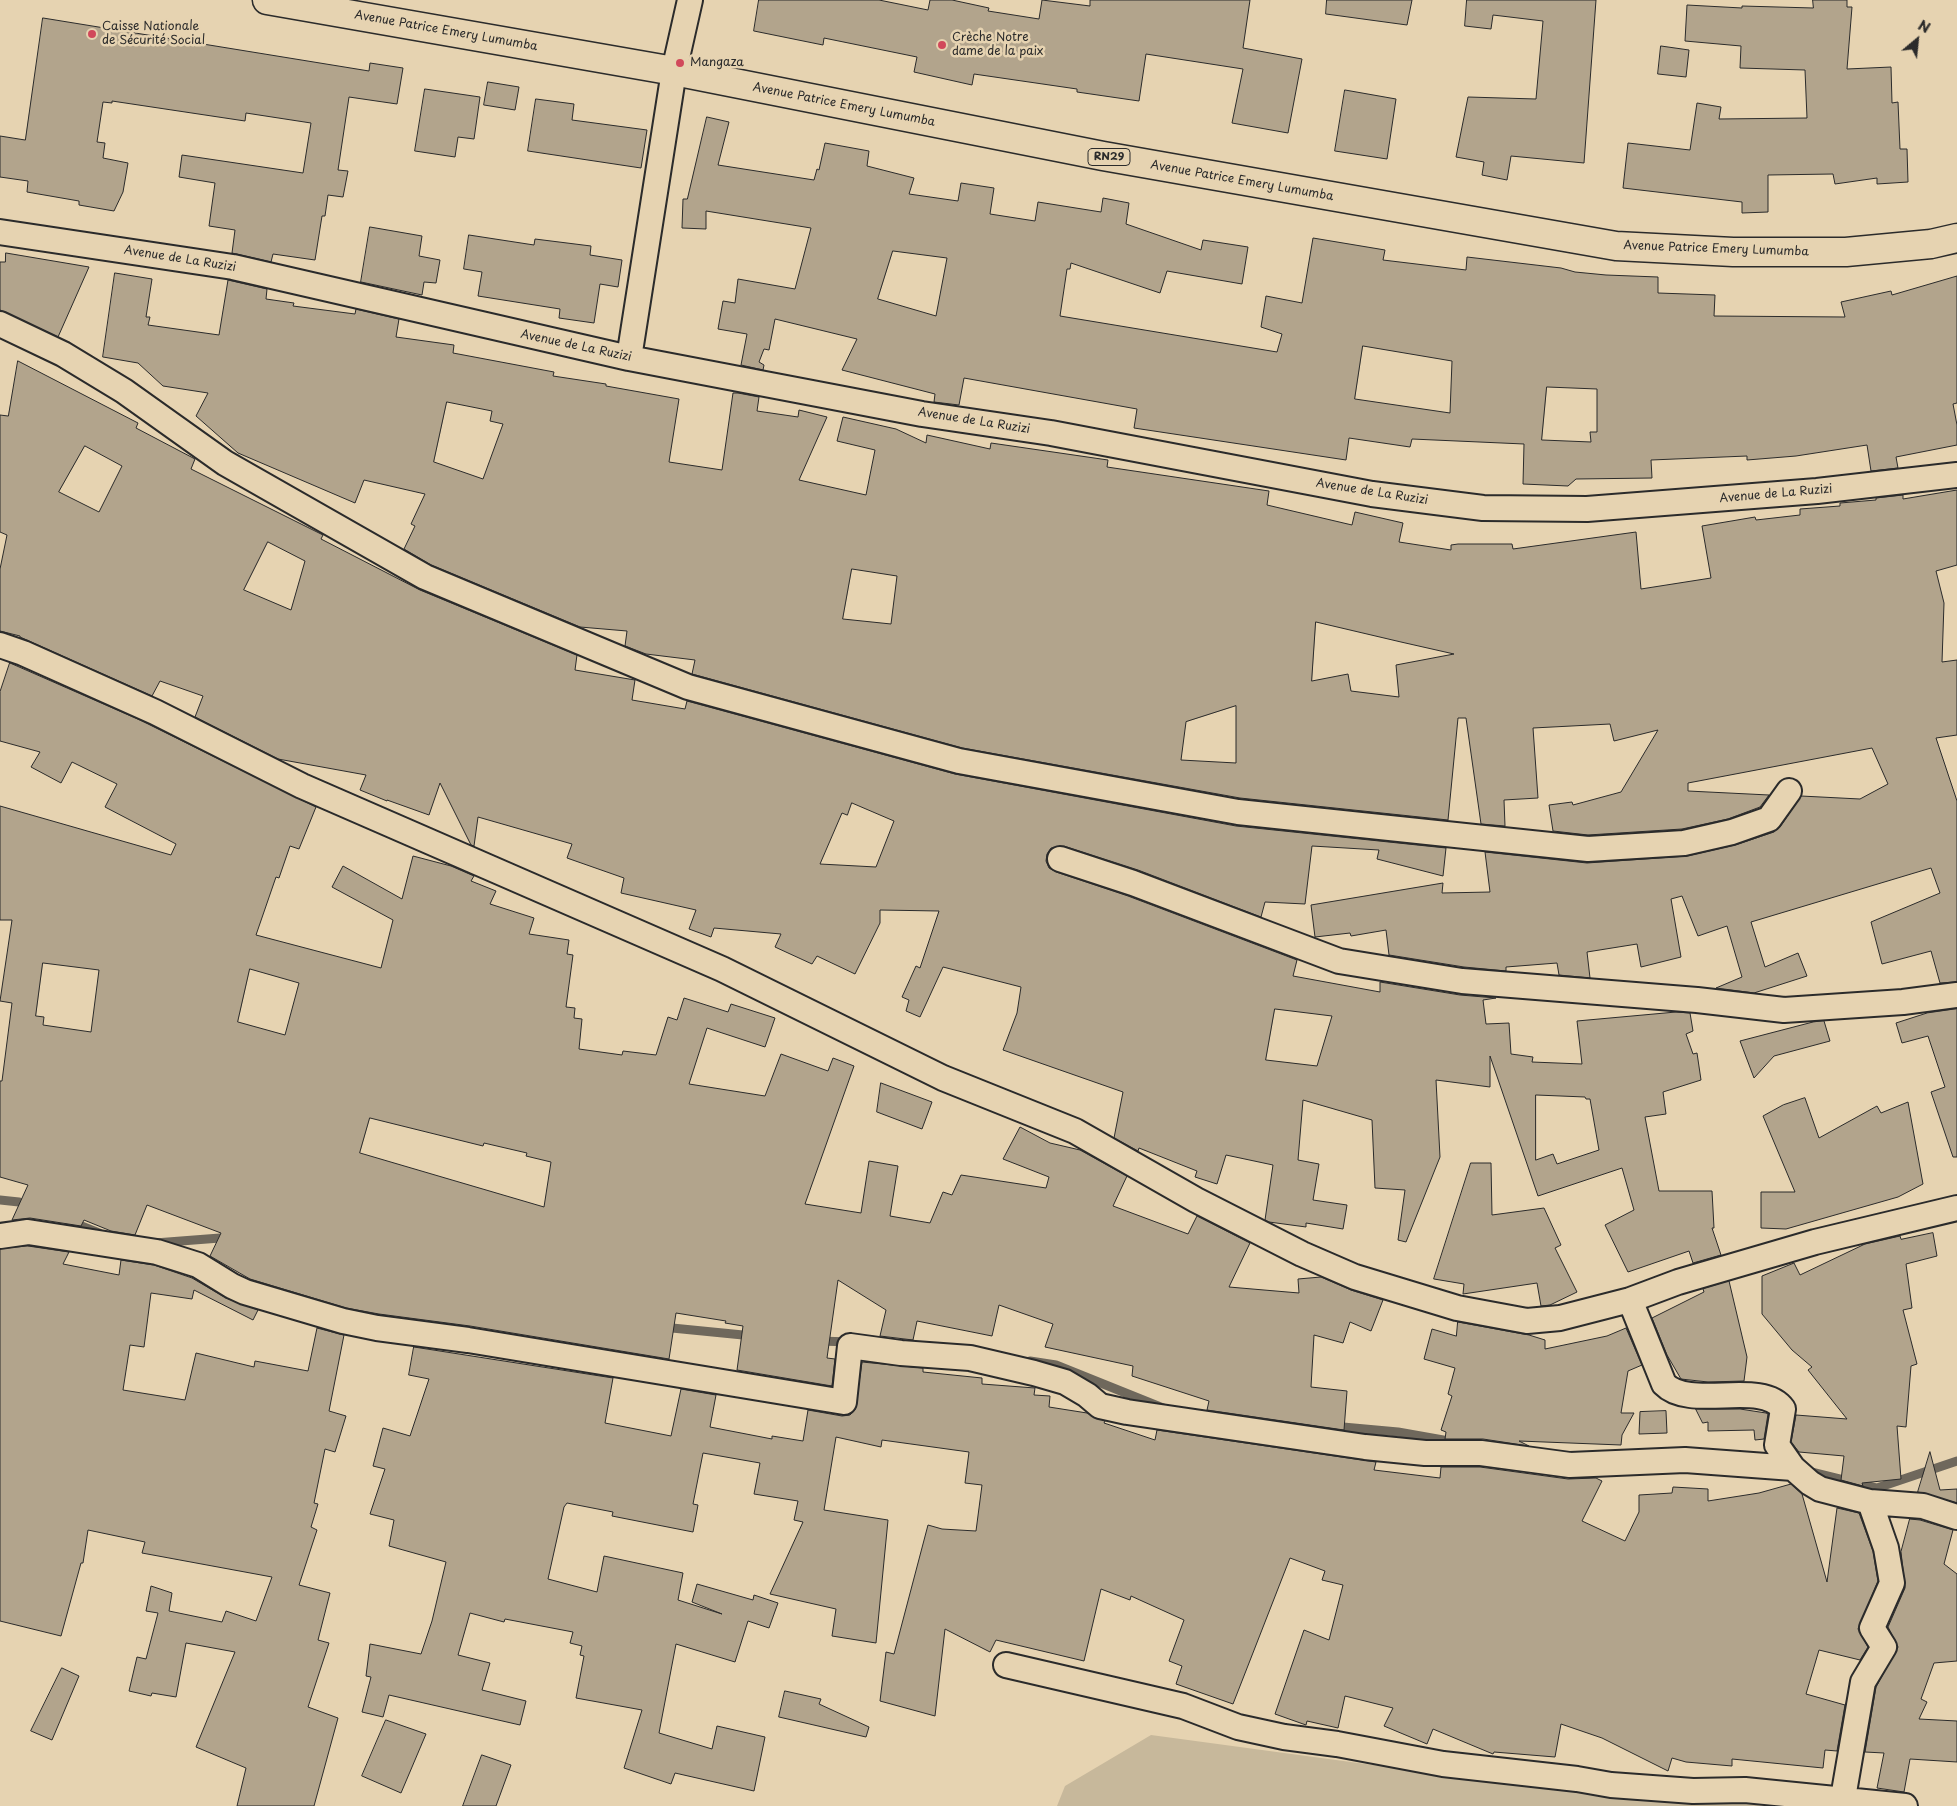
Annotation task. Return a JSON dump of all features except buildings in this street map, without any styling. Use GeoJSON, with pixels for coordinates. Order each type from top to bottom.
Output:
{"type":"FeatureCollection","features":[{"type":"Feature","properties":{"kind":"main road","name":"Avenue Patrice Emery Lumumba"},"geometry":{"type":"LineString","coordinates":[[267,0],[674,72],[1123,160],[1616,246],[1733,252],[1846,252],[1931,244],[1957,238]]}},
{"type":"Feature","properties":{"kind":"street"},"geometry":{"type":"LineString","coordinates":[[629,358],[674,72],[690,0]]}},
{"type":"Feature","properties":{"kind":"street","name":"Avenue de La Ruzizi"},"geometry":{"type":"LineString","coordinates":[[0,232],[234,267],[629,358],[922,414],[1051,433],[1372,494],[1483,508],[1587,509],[1817,491],[1957,475]]}},
{"type":"Feature","properties":{"kind":"street"},"geometry":{"type":"LineString","coordinates":[[0,324],[63,354],[124,391],[225,463],[425,577],[688,687],[958,761],[1238,812],[1588,849],[1684,843],[1732,832],[1769,819],[1789,791]]}},
{"type":"Feature","properties":{"kind":"street"},"geometry":{"type":"LineString","coordinates":[[0,645],[23,652],[155,712],[302,786],[722,969],[943,1078],[1075,1131],[1196,1200],[1302,1254],[1355,1277],[1457,1308],[1527,1321],[1560,1318],[1630,1300],[1678,1282],[1815,1242],[1957,1208]]}},
{"type":"Feature","properties":{"kind":"street"},"geometry":{"type":"LineString","coordinates":[[1060,859],[1338,960],[1462,981],[1697,1000],[1784,1010],[1903,1002],[1957,995]]}},
{"type":"Feature","properties":{"kind":"street"},"geometry":{"type":"LineString","coordinates":[[0,1236],[28,1232],[157,1252],[198,1265],[245,1292],[343,1321],[378,1328],[468,1340],[844,1402],[850,1346],[901,1353],[970,1358],[1034,1373],[1065,1382],[1087,1395],[1100,1406],[1127,1412],[1365,1447],[1425,1453],[1481,1453],[1570,1465],[1685,1460],[1792,1468]]}},
{"type":"Feature","properties":{"kind":"street"},"geometry":{"type":"LineString","coordinates":[[1630,1300],[1664,1384],[1670,1391],[1686,1395],[1758,1397],[1778,1402],[1783,1409],[1777,1445],[1792,1468],[1820,1489],[1870,1502],[1923,1506],[1957,1517]]}},
{"type":"Feature","properties":{"kind":"street"},"geometry":{"type":"LineString","coordinates":[[1843,1798],[1863,1682],[1884,1647],[1872,1628],[1892,1582],[1886,1548],[1870,1502]]}},
{"type":"Feature","properties":{"kind":"street"},"geometry":{"type":"LineString","coordinates":[[1006,1665],[1183,1706],[1238,1727],[1284,1737],[1346,1745],[1443,1764],[1577,1778],[1611,1785],[1693,1791],[1745,1790],[1843,1798],[1905,1806]]}},
{"type":"Feature","properties":{"kind":"shaded area"},"geometry":{"type":"Polygon","coordinates":[[[1151,1735],[1373,1765],[1693,1795],[1763,1806],[1057,1806],[1065,1786],[1151,1735]]]}},
{"type":"Feature","properties":{"kind":"waterway"},"geometry":{"type":"LineString","coordinates":[[0,1200],[19,1202],[31,1207]]}},
{"type":"Feature","properties":{"kind":"waterway"},"geometry":{"type":"LineString","coordinates":[[69,1221],[99,1233]]}},
{"type":"Feature","properties":{"kind":"waterway"},"geometry":{"type":"LineString","coordinates":[[155,1243],[220,1238],[228,1241]]}},
{"type":"Feature","properties":{"kind":"waterway"},"geometry":{"type":"LineString","coordinates":[[662,1327],[753,1336]]}},
{"type":"Feature","properties":{"kind":"waterway"},"geometry":{"type":"LineString","coordinates":[[819,1341],[851,1342]]}},
{"type":"Feature","properties":{"kind":"waterway"},"geometry":{"type":"LineString","coordinates":[[1030,1361],[1056,1365],[1163,1408]]}},
{"type":"Feature","properties":{"kind":"waterway"},"geometry":{"type":"LineString","coordinates":[[1265,1421],[1317,1425]]}},
{"type":"Feature","properties":{"kind":"waterway"},"geometry":{"type":"LineString","coordinates":[[1332,1426],[1398,1432],[1460,1443]]}},
{"type":"Feature","properties":{"kind":"waterway"},"geometry":{"type":"LineString","coordinates":[[1808,1471],[1877,1488],[1957,1461]]}},
{"type":"Feature","properties":{"kind":"place","name":"Caisse Nationale de Sécurité Social"},"geometry":{"type":"Point","coordinates":[92,34]}},
{"type":"Feature","properties":{"kind":"place","name":"Crèche Notre dame de la paix"},"geometry":{"type":"Point","coordinates":[942,45]}},
{"type":"Feature","properties":{"kind":"place","name":"Mangaza"},"geometry":{"type":"Point","coordinates":[680,63]}}]}
